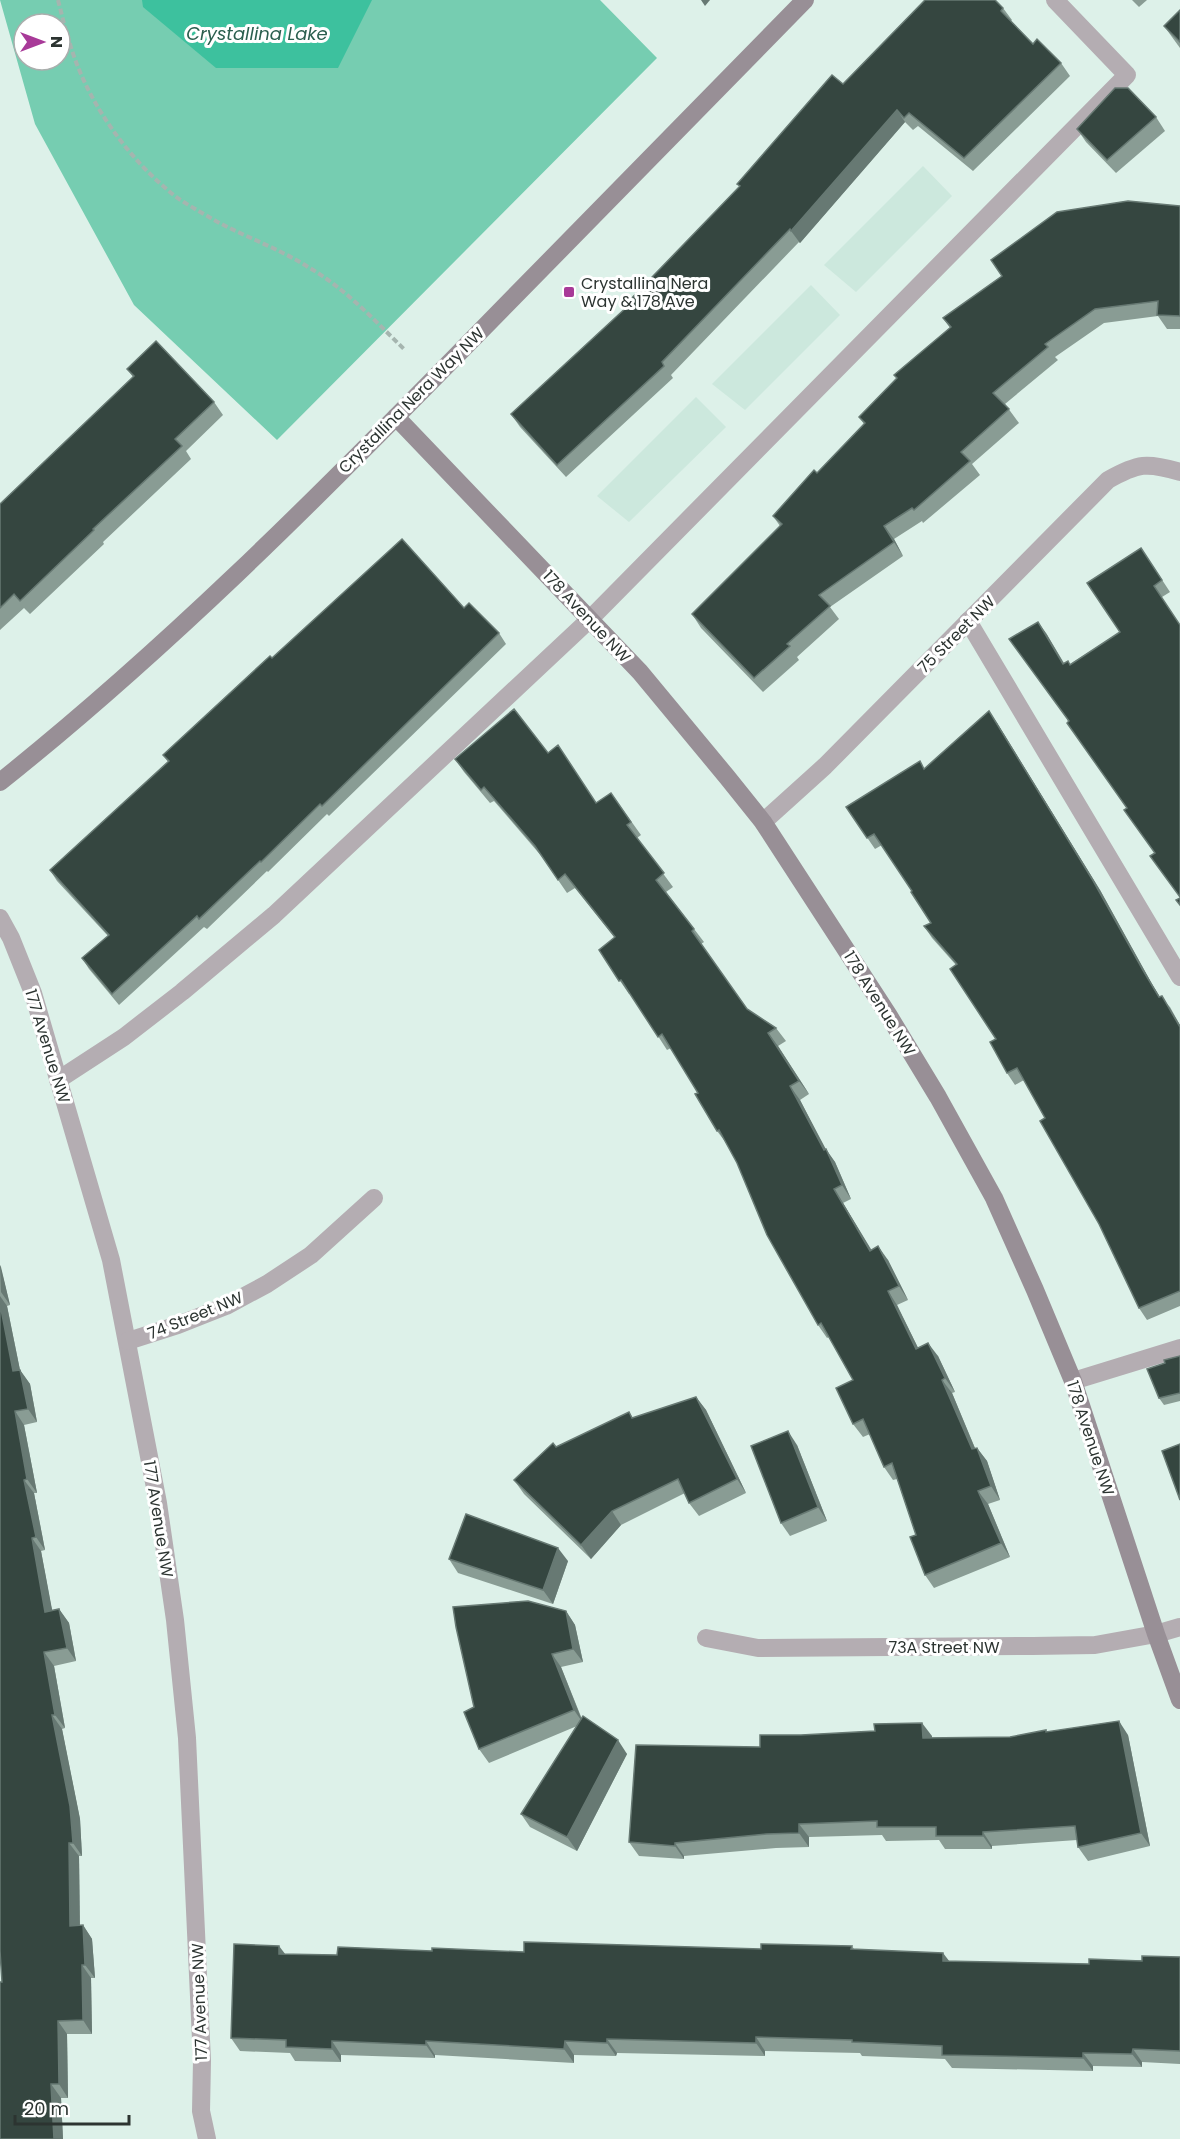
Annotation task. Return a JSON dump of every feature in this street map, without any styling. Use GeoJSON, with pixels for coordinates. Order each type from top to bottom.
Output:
{"type":"FeatureCollection","features":[{"type":"Feature","properties":{"kind":"street","name":"Crystallina Nera Way NW"},"geometry":{"type":"LineString","coordinates":[[0,782],[104,696],[239,572],[396,417],[804,0]]}},
{"type":"Feature","properties":{"kind":"street"},"geometry":{"type":"LineString","coordinates":[[58,1080],[124,1037],[274,915],[590,619],[1127,75],[1055,0]]}},
{"type":"Feature","properties":{"kind":"street","name":"178 Avenue NW"},"geometry":{"type":"LineString","coordinates":[[396,417],[640,672],[763,822],[889,1016],[938,1097],[994,1198],[1073,1381],[1180,1700]]}},
{"type":"Feature","properties":{"kind":"street","name":"75 Street NW"},"geometry":{"type":"LineString","coordinates":[[763,822],[825,766],[1108,480],[1132,467],[1158,465],[1180,472]]}},
{"type":"Feature","properties":{"kind":"street"},"geometry":{"type":"LineString","coordinates":[[968,621],[1180,977]]}},
{"type":"Feature","properties":{"kind":"street","name":"177 Avenue NW"},"geometry":{"type":"LineString","coordinates":[[0,918],[11,938],[33,993],[111,1260],[158,1503],[175,1620],[187,1738],[202,2061],[201,2111],[207,2139]]}},
{"type":"Feature","properties":{"kind":"street","name":"74 Street NW"},"geometry":{"type":"LineString","coordinates":[[128,1341],[226,1306],[267,1284],[311,1255],[374,1198]]}},
{"type":"Feature","properties":{"kind":"street"},"geometry":{"type":"LineString","coordinates":[[1073,1381],[1180,1348]]}},
{"type":"Feature","properties":{"kind":"street","name":"73A Street NW"},"geometry":{"type":"LineString","coordinates":[[706,1638],[758,1648],[1095,1645],[1180,1628]]}},
{"type":"Feature","properties":{"kind":"path"},"geometry":{"type":"LineString","coordinates":[[58,0],[70,46],[86,84],[106,120],[154,177],[176,196],[216,220],[309,267],[341,290],[405,350]]}},
{"type":"Feature","properties":{"kind":"shaded area"},"geometry":{"type":"Polygon","coordinates":[[[0,0],[600,0],[657,58],[277,440],[134,305],[35,124],[20,72],[72,72],[72,12],[12,12],[12,43],[0,0]]]}},
{"type":"Feature","properties":{"kind":"shaded area"},"geometry":{"type":"Polygon","coordinates":[[[923,166],[952,196],[856,292],[824,265],[923,166]]]}},
{"type":"Feature","properties":{"kind":"shaded area"},"geometry":{"type":"Polygon","coordinates":[[[811,285],[840,315],[745,410],[712,384],[811,285]]]}},
{"type":"Feature","properties":{"kind":"shaded area"},"geometry":{"type":"Polygon","coordinates":[[[696,397],[726,427],[629,522],[597,496],[696,397]]]}},
{"type":"Feature","properties":{"kind":"water","name":"Crystallina Lake"},"geometry":{"type":"Polygon","coordinates":[[[142,0],[372,0],[338,68],[216,68],[143,7],[142,0]]]}},
{"type":"Feature","properties":{"kind":"building"},"geometry":{"type":"Polygon","coordinates":[[[925,0],[995,0],[1003,8],[1001,11],[1033,44],[1037,39],[1061,63],[964,158],[909,113],[904,118],[897,110],[791,231],[790,229],[662,362],[664,366],[557,465],[511,414],[629,305],[627,303],[740,186],[737,184],[832,75],[843,84],[925,0]]]}},
{"type":"Feature","properties":{"kind":"building"},"geometry":{"type":"Polygon","coordinates":[[[1180,10],[1180,42],[1164,26],[1180,10]]]}},
{"type":"Feature","properties":{"kind":"building"},"geometry":{"type":"Polygon","coordinates":[[[1115,88],[1128,88],[1156,117],[1107,160],[1077,129],[1115,88]]]}},
{"type":"Feature","properties":{"kind":"building"},"geometry":{"type":"Polygon","coordinates":[[[1128,201],[1180,206],[1180,316],[1157,315],[1158,301],[1095,309],[1045,344],[1048,347],[993,393],[1009,409],[961,452],[970,461],[914,510],[912,508],[884,526],[894,542],[819,595],[830,606],[787,644],[790,646],[754,678],[692,614],[782,524],[773,516],[814,470],[817,473],[865,423],[859,417],[897,378],[894,375],[951,327],[943,318],[1002,276],[991,260],[1057,212],[1128,201]]]}},
{"type":"Feature","properties":{"kind":"building"},"geometry":{"type":"Polygon","coordinates":[[[156,341],[214,402],[175,439],[182,446],[20,601],[14,594],[0,608],[0,504],[134,376],[127,369],[156,341]]]}},
{"type":"Feature","properties":{"kind":"building"},"geometry":{"type":"Polygon","coordinates":[[[402,539],[464,608],[469,603],[499,633],[322,806],[320,804],[199,919],[197,916],[112,994],[82,958],[109,935],[50,870],[169,761],[163,755],[402,539]]]}},
{"type":"Feature","properties":{"kind":"building"},"geometry":{"type":"Polygon","coordinates":[[[1141,548],[1162,580],[1154,586],[1180,625],[1180,897],[1150,856],[1155,853],[1124,810],[1127,808],[1067,723],[1069,721],[1009,639],[1038,622],[1063,664],[1068,661],[1070,665],[1120,632],[1087,583],[1141,548]]]}},
{"type":"Feature","properties":{"kind":"building"},"geometry":{"type":"Polygon","coordinates":[[[514,709],[548,753],[558,745],[596,803],[611,793],[631,822],[627,825],[664,873],[656,880],[694,929],[692,931],[747,1009],[776,1028],[768,1033],[799,1081],[790,1086],[824,1150],[826,1149],[842,1185],[834,1189],[870,1251],[878,1246],[899,1286],[888,1291],[916,1349],[928,1343],[945,1378],[942,1380],[972,1449],[977,1448],[991,1486],[978,1491],[1001,1543],[925,1575],[910,1537],[916,1535],[892,1463],[884,1467],[863,1419],[853,1424],[836,1388],[853,1380],[821,1323],[818,1325],[767,1235],[737,1163],[695,1094],[698,1093],[662,1034],[658,1037],[599,950],[615,937],[565,874],[558,880],[535,846],[484,787],[481,790],[455,759],[514,709]]]}},
{"type":"Feature","properties":{"kind":"building"},"geometry":{"type":"Polygon","coordinates":[[[989,711],[1092,879],[1159,997],[1162,996],[1180,1027],[1180,1291],[1139,1308],[1099,1224],[1040,1121],[1045,1118],[1017,1068],[1007,1073],[990,1042],[996,1039],[950,969],[957,964],[924,926],[931,923],[874,834],[867,838],[846,807],[920,761],[924,769],[989,711]]]}},
{"type":"Feature","properties":{"kind":"building"},"geometry":{"type":"Polygon","coordinates":[[[0,1304],[13,1371],[20,1370],[28,1409],[15,1411],[27,1479],[24,1480],[36,1537],[32,1538],[45,1612],[59,1609],[67,1648],[44,1652],[55,1715],[52,1715],[70,1806],[73,1843],[69,1843],[70,1926],[83,1925],[85,1965],[82,1965],[83,2020],[58,2021],[59,2084],[51,2084],[54,2139],[0,2139],[0,1982],[2,1982],[0,1951],[0,1304]]]}},
{"type":"Feature","properties":{"kind":"building"},"geometry":{"type":"Polygon","coordinates":[[[1180,1356],[1180,1393],[1159,1398],[1147,1369],[1165,1363],[1164,1360],[1180,1356]]]}},
{"type":"Feature","properties":{"kind":"building"},"geometry":{"type":"Polygon","coordinates":[[[696,1397],[737,1479],[689,1503],[678,1479],[612,1511],[581,1545],[514,1480],[553,1443],[556,1447],[629,1412],[632,1418],[696,1397]]]}},
{"type":"Feature","properties":{"kind":"building"},"geometry":{"type":"Polygon","coordinates":[[[788,1431],[818,1507],[781,1523],[751,1446],[788,1431]]]}},
{"type":"Feature","properties":{"kind":"building"},"geometry":{"type":"Polygon","coordinates":[[[1180,1444],[1180,1500],[1162,1451],[1180,1444]]]}},
{"type":"Feature","properties":{"kind":"building"},"geometry":{"type":"Polygon","coordinates":[[[466,1514],[558,1548],[543,1590],[449,1559],[466,1514]]]}},
{"type":"Feature","properties":{"kind":"building"},"geometry":{"type":"Polygon","coordinates":[[[528,1601],[566,1611],[573,1649],[552,1654],[574,1710],[479,1749],[464,1712],[474,1707],[453,1607],[528,1601]]]}},
{"type":"Feature","properties":{"kind":"building"},"geometry":{"type":"Polygon","coordinates":[[[583,1716],[618,1740],[567,1837],[521,1814],[583,1716]]]}},
{"type":"Feature","properties":{"kind":"building"},"geometry":{"type":"Polygon","coordinates":[[[1119,1721],[1141,1833],[1078,1847],[1075,1826],[983,1832],[983,1836],[936,1836],[936,1827],[877,1827],[877,1821],[799,1824],[799,1833],[675,1843],[675,1846],[629,1842],[636,1745],[760,1747],[760,1735],[875,1731],[874,1724],[922,1723],[923,1738],[1010,1737],[1119,1721]]]}},
{"type":"Feature","properties":{"kind":"building"},"geometry":{"type":"Polygon","coordinates":[[[524,1942],[761,1949],[761,1944],[852,1946],[851,1949],[943,1953],[943,1961],[1089,1964],[1089,1959],[1142,1961],[1142,1956],[1180,1957],[1180,2051],[1133,2049],[1132,2054],[1083,2053],[1083,2058],[942,2055],[942,2046],[756,2037],[756,2043],[607,2039],[607,2043],[565,2041],[564,2049],[426,2041],[426,2045],[332,2041],[332,2049],[286,2047],[286,2040],[231,2038],[234,1944],[279,1946],[279,1954],[337,1955],[338,1947],[524,1952],[524,1942]]]}},
{"type":"Feature","properties":{"kind":"place","name":"Crystallina Nera Way & 178 Ave"},"geometry":{"type":"Point","coordinates":[569,292]}}]}
